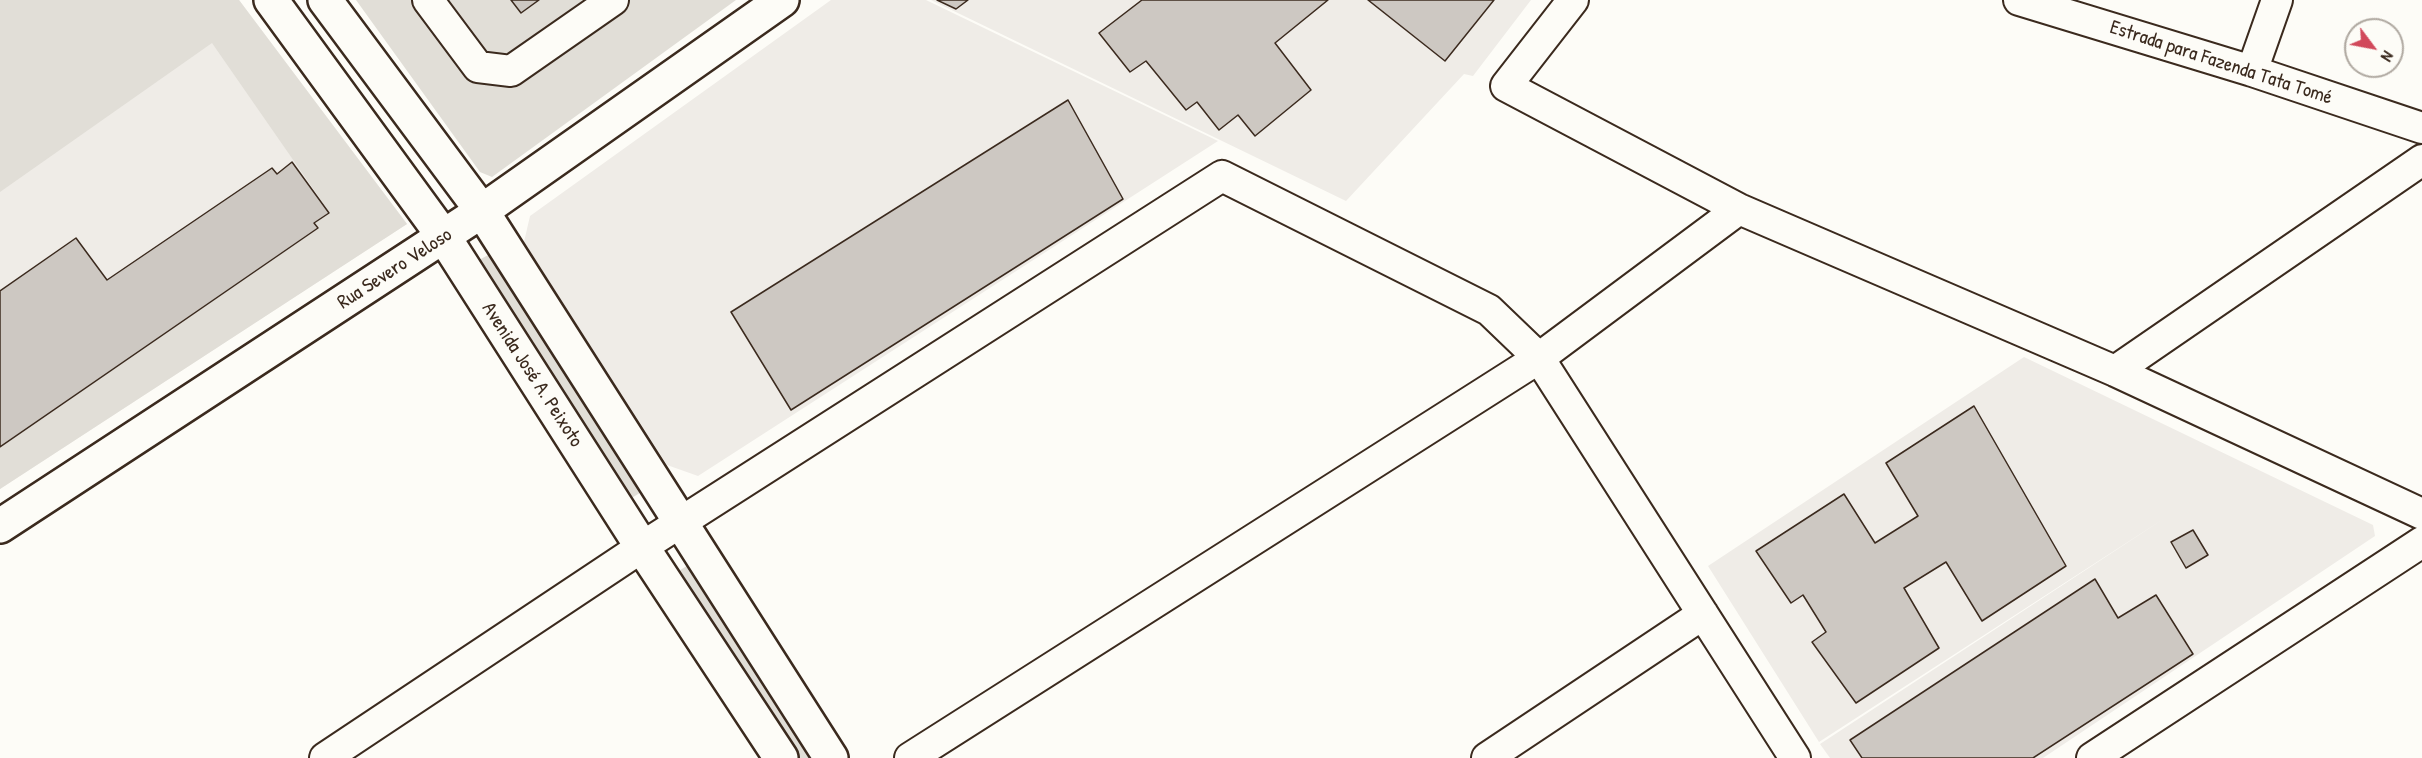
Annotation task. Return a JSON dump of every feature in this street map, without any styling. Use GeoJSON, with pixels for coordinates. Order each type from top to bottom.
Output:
{"type":"FeatureCollection","features":[{"type":"Feature","properties":{"kind":"street","name":"Avenida José A. Peixoto"},"geometry":{"type":"LineString","coordinates":[[271,0],[444,237],[642,547],[781,758]]}},
{"type":"Feature","properties":{"kind":"street"},"geometry":{"type":"LineString","coordinates":[[325,0],[482,211],[831,758]]}},
{"type":"Feature","properties":{"kind":"street"},"geometry":{"type":"LineString","coordinates":[[428,0],[478,67],[511,71],[613,0]]}},
{"type":"Feature","properties":{"kind":"street","name":"Rua Severo Veloso"},"geometry":{"type":"LineString","coordinates":[[0,526],[444,237],[782,0]]}},
{"type":"Feature","properties":{"kind":"street"},"geometry":{"type":"LineString","coordinates":[[1573,0],[1506,86],[1739,209],[2115,371],[2422,514]]}},
{"type":"Feature","properties":{"kind":"street","name":"Estrada para Fazenda Tata Tomé"},"geometry":{"type":"LineString","coordinates":[[2019,0],[2252,71],[2422,128]]}},
{"type":"Feature","properties":{"kind":"street"},"geometry":{"type":"LineString","coordinates":[[2252,71],[2277,0]]}},
{"type":"Feature","properties":{"kind":"street"},"geometry":{"type":"LineString","coordinates":[[2115,371],[2422,160]]}},
{"type":"Feature","properties":{"kind":"street"},"geometry":{"type":"LineString","coordinates":[[325,758],[642,547],[1222,176],[1489,310],[1539,358],[1795,758]]}},
{"type":"Feature","properties":{"kind":"street"},"geometry":{"type":"LineString","coordinates":[[910,758],[1539,358],[1739,209]]}},
{"type":"Feature","properties":{"kind":"street"},"geometry":{"type":"LineString","coordinates":[[2092,758],[2422,542]]}},
{"type":"Feature","properties":{"kind":"street"},"geometry":{"type":"LineString","coordinates":[[1487,758],[1703,614]]}},
{"type":"Feature","properties":{"kind":"shaded area"},"geometry":{"type":"Polygon","coordinates":[[[0,0],[239,0],[407,224],[0,489],[0,0]]]}},
{"type":"Feature","properties":{"kind":"shaded area"},"geometry":{"type":"Polygon","coordinates":[[[0,0],[239,0],[407,224],[0,489],[0,447],[319,228],[315,223],[330,213],[212,43],[0,192],[0,0]]]}},
{"type":"Feature","properties":{"kind":"shaded area"},"geometry":{"type":"Polygon","coordinates":[[[356,0],[736,0],[492,177],[480,172],[356,0]]]}},
{"type":"Feature","properties":{"kind":"shaded area"},"geometry":{"type":"Polygon","coordinates":[[[831,0],[926,0],[1218,141],[698,476],[667,465],[524,242],[530,216],[831,0]]]}},
{"type":"Feature","properties":{"kind":"shaded area"},"geometry":{"type":"Polygon","coordinates":[[[931,0],[1531,0],[1473,76],[1464,74],[1346,201],[931,0]]]}},
{"type":"Feature","properties":{"kind":"shaded area"},"geometry":{"type":"Polygon","coordinates":[[[492,253],[643,491],[630,499],[479,260],[492,253]]]}},
{"type":"Feature","properties":{"kind":"shaded area"},"geometry":{"type":"Polygon","coordinates":[[[2024,357],[2373,525],[2375,536],[2043,758],[1830,758],[1820,744],[2168,516],[1819,742],[1708,566],[2024,357]]]}},
{"type":"Feature","properties":{"kind":"shaded area"},"geometry":{"type":"Polygon","coordinates":[[[690,564],[813,758],[797,758],[677,572],[690,564]]]}},
{"type":"Feature","properties":{"kind":"building"},"geometry":{"type":"Polygon","coordinates":[[[511,0],[539,0],[521,13],[511,0]]]}},
{"type":"Feature","properties":{"kind":"building"},"geometry":{"type":"Polygon","coordinates":[[[937,0],[968,0],[956,9],[937,0]]]}},
{"type":"Feature","properties":{"kind":"building"},"geometry":{"type":"Polygon","coordinates":[[[1142,0],[1328,0],[1275,43],[1311,90],[1255,136],[1238,115],[1219,130],[1197,102],[1186,110],[1146,61],[1130,72],[1099,33],[1142,0]]]}},
{"type":"Feature","properties":{"kind":"building"},"geometry":{"type":"Polygon","coordinates":[[[1368,0],[1494,0],[1445,61],[1368,0]]]}},
{"type":"Feature","properties":{"kind":"building"},"geometry":{"type":"Polygon","coordinates":[[[1068,100],[1123,199],[791,410],[731,312],[1068,100]]]}},
{"type":"Feature","properties":{"kind":"building"},"geometry":{"type":"Polygon","coordinates":[[[292,162],[329,213],[314,223],[318,228],[0,447],[0,291],[76,238],[107,280],[272,168],[277,174],[292,162]]]}},
{"type":"Feature","properties":{"kind":"building"},"geometry":{"type":"Polygon","coordinates":[[[1974,406],[2066,566],[1982,621],[1946,562],[1904,588],[1939,648],[1856,703],[1812,642],[1826,632],[1803,595],[1791,603],[1756,551],[1844,494],[1875,543],[1918,516],[1886,463],[1974,406]]]}},
{"type":"Feature","properties":{"kind":"building"},"geometry":{"type":"Polygon","coordinates":[[[2193,530],[2208,555],[2186,568],[2171,542],[2193,530]]]}},
{"type":"Feature","properties":{"kind":"building"},"geometry":{"type":"Polygon","coordinates":[[[2095,579],[2118,618],[2156,595],[2193,654],[2033,758],[1862,758],[1850,740],[2095,579]]]}}]}
